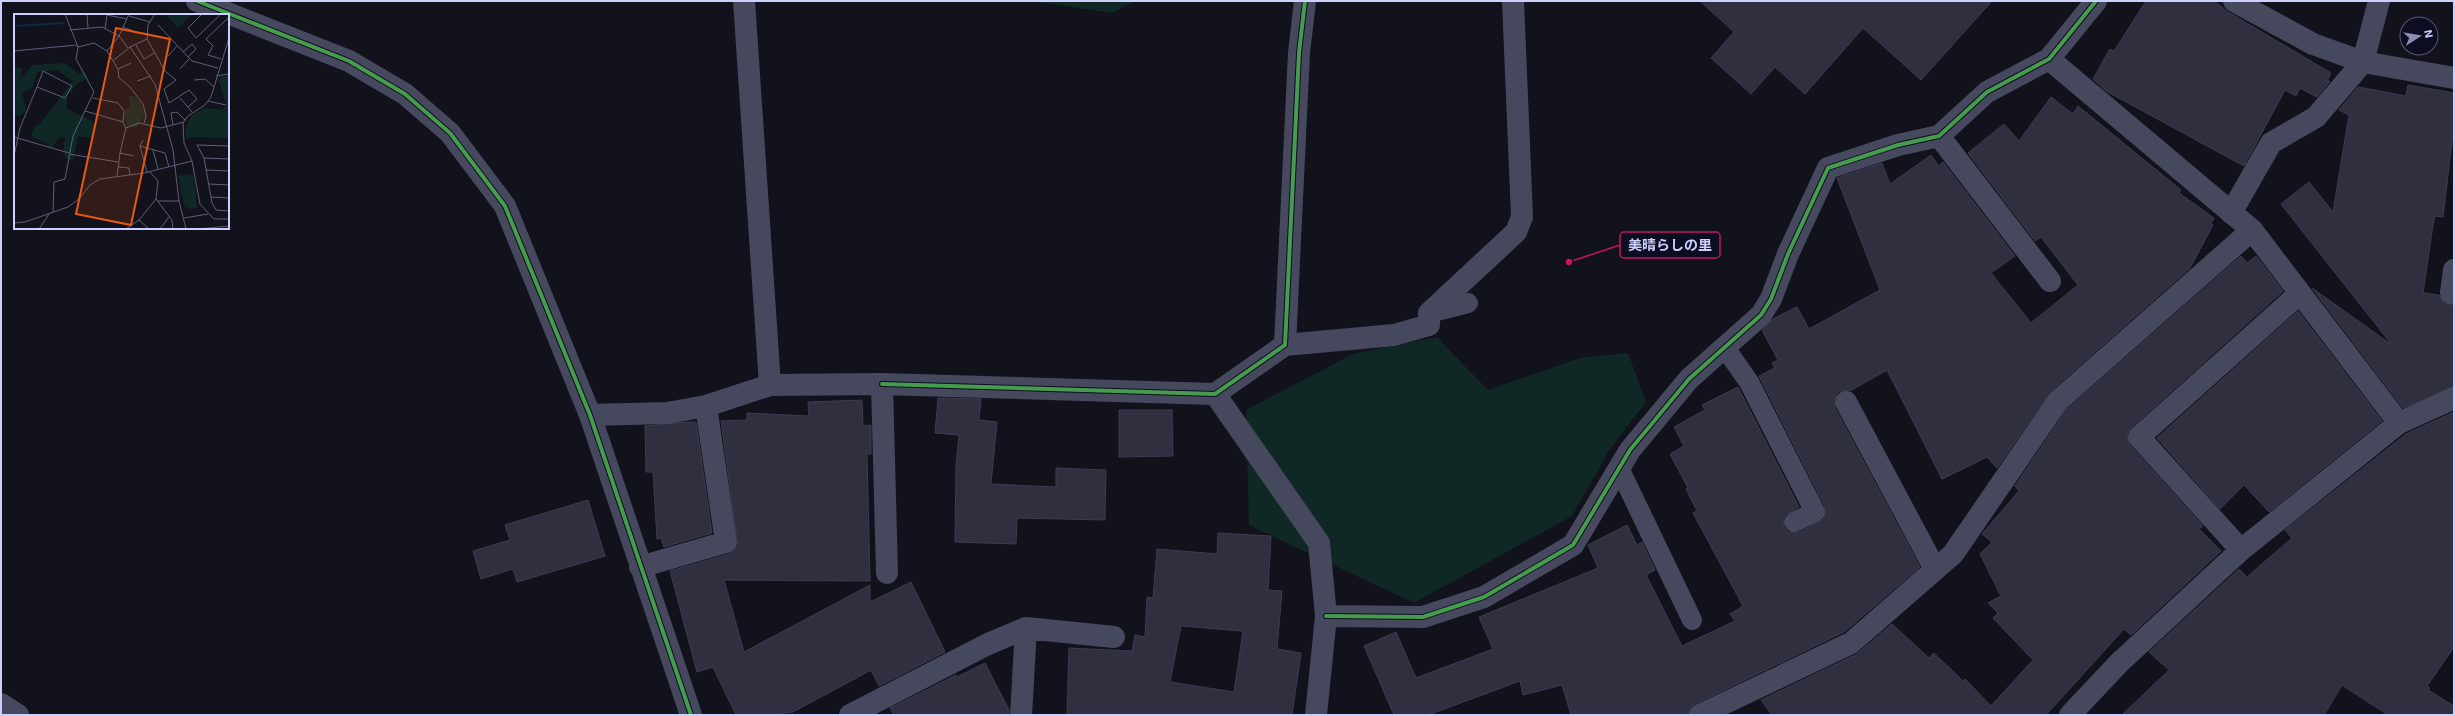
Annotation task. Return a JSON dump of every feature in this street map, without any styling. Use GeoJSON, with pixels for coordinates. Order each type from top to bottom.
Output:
{"type":"FeatureCollection","features":[{"type":"Feature","properties":{"kind":"street"},"geometry":{"type":"LineString","coordinates":[[197,1],[349,61],[405,94],[450,133],[506,206],[590,416],[691,715]]}},
{"type":"Feature","properties":{"kind":"street"},"geometry":{"type":"LineString","coordinates":[[744,1],[770,385]]}},
{"type":"Feature","properties":{"kind":"street"},"geometry":{"type":"LineString","coordinates":[[1285,345],[1299,54],[1306,1]]}},
{"type":"Feature","properties":{"kind":"street"},"geometry":{"type":"LineString","coordinates":[[590,416],[667,413],[706,406],[770,385],[882,384],[1215,394],[1285,345],[1394,335],[1429,325],[1429,313],[1516,232],[1522,217],[1513,1]]}},
{"type":"Feature","properties":{"kind":"street"},"geometry":{"type":"LineString","coordinates":[[1326,616],[1423,617],[1484,597],[1573,546],[1630,450],[1689,379],[1761,315],[1771,299],[1788,254],[1828,168],[1898,144],[1939,136],[1987,92],[2049,59],[2096,1]]}},
{"type":"Feature","properties":{"kind":"street"},"geometry":{"type":"LineString","coordinates":[[2234,1],[2313,44],[2363,62],[2454,78]]}},
{"type":"Feature","properties":{"kind":"street"},"geometry":{"type":"LineString","coordinates":[[2231,213],[2271,143],[2316,117],[2363,62],[2379,1]]}},
{"type":"Feature","properties":{"kind":"street"},"geometry":{"type":"LineString","coordinates":[[2049,59],[2252,230],[2299,294],[2399,423]]}},
{"type":"Feature","properties":{"kind":"street"},"geometry":{"type":"LineString","coordinates":[[1939,136],[2050,281]]}},
{"type":"Feature","properties":{"kind":"street"},"geometry":{"type":"LineString","coordinates":[[1700,715],[1851,643],[1953,554],[2058,401],[2252,230]]}},
{"type":"Feature","properties":{"kind":"street"},"geometry":{"type":"LineString","coordinates":[[2451,293],[2454,270]]}},
{"type":"Feature","properties":{"kind":"street"},"geometry":{"type":"LineString","coordinates":[[2241,550],[2139,438],[2299,294]]}},
{"type":"Feature","properties":{"kind":"street"},"geometry":{"type":"LineString","coordinates":[[882,384],[887,573]]}},
{"type":"Feature","properties":{"kind":"street"},"geometry":{"type":"LineString","coordinates":[[1215,394],[1319,543],[1326,616],[1316,715]]}},
{"type":"Feature","properties":{"kind":"street"},"geometry":{"type":"LineString","coordinates":[[2070,715],[2119,663],[2241,550],[2399,423],[2446,400],[2454,398]]}},
{"type":"Feature","properties":{"kind":"street"},"geometry":{"type":"LineString","coordinates":[[1846,402],[1935,569]]}},
{"type":"Feature","properties":{"kind":"street"},"geometry":{"type":"LineString","coordinates":[[640,567],[726,542],[706,406]]}},
{"type":"Feature","properties":{"kind":"street"},"geometry":{"type":"LineString","coordinates":[[850,715],[988,644],[1026,628],[1114,638]]}},
{"type":"Feature","properties":{"kind":"street"},"geometry":{"type":"LineString","coordinates":[[1022,715],[1026,628]]}},
{"type":"Feature","properties":{"kind":"street"},"geometry":{"type":"LineString","coordinates":[[1,704],[18,715]]}},
{"type":"Feature","properties":{"kind":"lane"},"geometry":{"type":"LineString","coordinates":[[1429,313],[1468,303]]}},
{"type":"Feature","properties":{"kind":"lane"},"geometry":{"type":"LineString","coordinates":[[1725,348],[1749,382],[1815,512],[1794,522]]}},
{"type":"Feature","properties":{"kind":"lane"},"geometry":{"type":"LineString","coordinates":[[1619,468],[1692,620]]}},
{"type":"Feature","properties":{"kind":"green space"},"geometry":{"type":"Polygon","coordinates":[[[1031,1],[1135,1],[1112,13],[1031,1]]]}},
{"type":"Feature","properties":{"kind":"green space"},"geometry":{"type":"Polygon","coordinates":[[[1437,337],[1488,390],[1580,358],[1628,353],[1646,402],[1610,449],[1572,516],[1414,603],[1249,525],[1246,410],[1353,354],[1437,337]]]}},
{"type":"Feature","properties":{"kind":"building"},"geometry":{"type":"Polygon","coordinates":[[[1700,1],[1992,1],[1921,80],[1863,28],[1805,94],[1775,67],[1751,94],[1711,58],[1734,32],[1700,1]]]}},
{"type":"Feature","properties":{"kind":"building"},"geometry":{"type":"Polygon","coordinates":[[[2146,1],[2214,1],[2228,12],[2331,73],[2327,81],[2330,81],[2317,97],[2300,88],[2296,96],[2285,90],[2244,166],[2106,91],[2093,79],[2110,49],[2114,51],[2146,1]]]}},
{"type":"Feature","properties":{"kind":"building"},"geometry":{"type":"Polygon","coordinates":[[[2408,85],[2454,93],[2454,142],[2452,141],[2443,217],[2435,216],[2423,293],[2439,295],[2444,303],[2454,305],[2454,386],[2403,408],[2312,288],[2392,345],[2281,204],[2309,182],[2333,212],[2349,115],[2339,110],[2358,87],[2406,96],[2408,85]]]}},
{"type":"Feature","properties":{"kind":"building"},"geometry":{"type":"Polygon","coordinates":[[[2051,97],[2073,114],[2078,106],[2181,190],[2179,193],[2214,218],[2211,223],[2213,225],[2190,268],[2050,392],[1997,468],[1987,457],[1942,479],[1887,370],[1850,391],[1840,391],[1836,395],[1834,401],[1835,408],[1920,567],[1844,632],[1695,704],[1690,708],[1688,715],[1571,715],[1562,685],[1523,695],[1520,681],[1428,715],[1394,715],[1364,646],[1396,632],[1416,678],[1493,649],[1479,617],[1598,568],[1588,545],[1627,525],[1637,545],[1642,542],[1655,570],[1646,575],[1682,646],[1735,621],[1730,614],[1743,606],[1693,513],[1697,511],[1686,489],[1688,488],[1670,454],[1684,446],[1674,427],[1705,410],[1702,405],[1738,387],[1799,507],[1785,515],[1783,521],[1784,527],[1788,532],[1799,532],[1824,519],[1825,507],[1759,376],[1775,368],[1772,363],[1778,360],[1762,330],[1773,319],[1797,307],[1809,329],[1880,290],[1837,178],[1882,163],[1890,184],[1931,155],[1939,166],[1943,162],[2015,256],[1991,273],[2031,323],[2078,285],[2041,237],[2035,241],[1968,153],[2004,124],[2019,141],[2051,97]]]}},
{"type":"Feature","properties":{"kind":"building"},"geometry":{"type":"Polygon","coordinates":[[[2241,256],[2247,263],[2256,256],[2283,291],[2131,428],[2127,434],[2130,445],[2203,526],[2199,529],[2221,551],[2131,635],[2124,629],[2046,715],[1772,715],[1761,700],[1857,654],[1892,624],[1929,658],[1934,653],[1963,681],[1965,679],[1991,706],[2033,660],[1993,618],[1998,613],[1988,603],[2001,596],[1980,554],[1992,542],[1982,534],[2019,491],[2015,486],[2067,409],[2241,256]]]}},
{"type":"Feature","properties":{"kind":"building"},"geometry":{"type":"Polygon","coordinates":[[[2298,311],[2382,421],[2269,512],[2244,485],[2220,509],[2157,438],[2298,311]]]}},
{"type":"Feature","properties":{"kind":"building"},"geometry":{"type":"Polygon","coordinates":[[[938,398],[981,399],[979,420],[997,422],[991,484],[1056,487],[1056,468],[1106,470],[1105,520],[1017,518],[1016,544],[955,542],[956,465],[959,435],[935,433],[938,398]]]}},
{"type":"Feature","properties":{"kind":"building"},"geometry":{"type":"Polygon","coordinates":[[[862,400],[863,426],[871,425],[871,454],[867,454],[870,581],[724,580],[744,652],[870,585],[870,602],[911,582],[945,652],[879,686],[871,670],[793,712],[770,715],[736,715],[713,667],[697,672],[670,571],[729,554],[738,546],[721,421],[747,420],[747,413],[809,416],[808,402],[862,400]]]}},
{"type":"Feature","properties":{"kind":"building"},"geometry":{"type":"Polygon","coordinates":[[[1119,410],[1172,410],[1173,456],[1119,457],[1119,410]]]}},
{"type":"Feature","properties":{"kind":"building"},"geometry":{"type":"Polygon","coordinates":[[[2454,412],[2454,647],[2427,686],[2430,688],[2428,690],[2454,706],[2454,715],[2388,715],[2342,685],[2324,715],[2122,715],[2169,670],[2149,652],[2239,569],[2247,577],[2292,538],[2285,530],[2406,434],[2454,412]]]}},
{"type":"Feature","properties":{"kind":"building"},"geometry":{"type":"Polygon","coordinates":[[[696,422],[712,533],[664,547],[661,538],[657,539],[653,472],[646,472],[645,426],[696,422]]]}},
{"type":"Feature","properties":{"kind":"building"},"geometry":{"type":"Polygon","coordinates":[[[588,500],[605,556],[517,582],[513,569],[481,579],[473,551],[510,540],[505,525],[588,500]]]}},
{"type":"Feature","properties":{"kind":"building"},"geometry":{"type":"Polygon","coordinates":[[[1218,533],[1271,536],[1268,590],[1282,591],[1277,649],[1301,653],[1292,715],[1067,715],[1069,648],[1132,651],[1135,635],[1145,637],[1147,597],[1153,598],[1157,549],[1217,554],[1218,533]],[[1181,626],[1170,682],[1234,692],[1243,631],[1181,626]]]}},
{"type":"Feature","properties":{"kind":"building"},"geometry":{"type":"Polygon","coordinates":[[[985,663],[1009,710],[1009,715],[894,715],[890,708],[956,675],[957,677],[985,663]]]}},
{"type":"Feature","properties":{"kind":"cycle path"},"geometry":{"type":"LineString","coordinates":[[197,1],[349,61],[405,94],[450,133],[505,206],[590,415],[691,715]]}},
{"type":"Feature","properties":{"kind":"cycle path"},"geometry":{"type":"LineString","coordinates":[[882,384],[1215,394],[1285,345],[1299,53],[1305,1]]}},
{"type":"Feature","properties":{"kind":"cycle path"},"geometry":{"type":"LineString","coordinates":[[1326,616],[1423,617],[1484,597],[1573,545],[1630,450],[1689,379],[1761,315],[1771,299],[1788,254],[1828,168],[1898,145],[1939,136],[1987,92],[2049,59],[2096,1]]}},
{"type":"Feature","properties":{"kind":"place","name":"美晴らしの里"},"geometry":{"type":"Point","coordinates":[1569,262]}}]}
